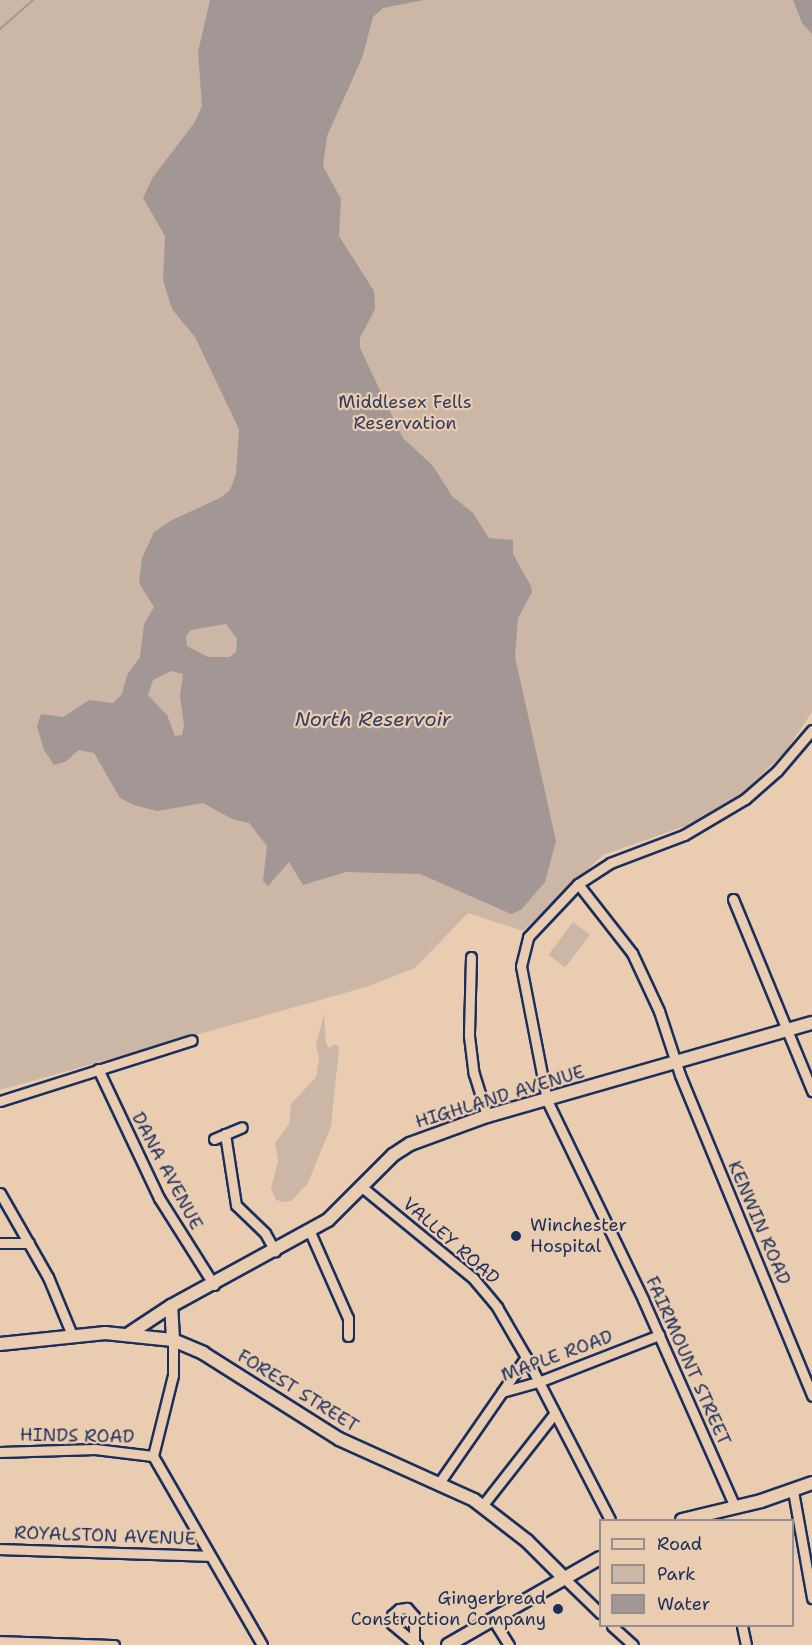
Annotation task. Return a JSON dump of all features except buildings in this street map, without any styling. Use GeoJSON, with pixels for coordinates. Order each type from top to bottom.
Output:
{"type":"FeatureCollection","features":[{"type":"Feature","properties":{"kind":"main road","name":"HIGHLAND AVENUE"},"geometry":{"type":"LineString","coordinates":[[130,1333],[171,1306],[310,1232],[363,1188],[393,1155],[410,1144],[487,1116],[812,1023]]}},
{"type":"Feature","properties":{"kind":"main road"},"geometry":{"type":"LineString","coordinates":[[171,1306],[173,1340]]}},
{"type":"Feature","properties":{"kind":"main road","name":"FOREST STREET"},"geometry":{"type":"LineString","coordinates":[[0,1344],[72,1335],[130,1333],[173,1340],[203,1353],[332,1436],[439,1483],[482,1506],[527,1541],[563,1577]]}},
{"type":"Feature","properties":{"kind":"main road"},"geometry":{"type":"LineString","coordinates":[[695,1519],[722,1515],[735,1507],[793,1491],[812,1483]]}},
{"type":"Feature","properties":{"kind":"main road"},"geometry":{"type":"LineString","coordinates":[[448,1645],[563,1577],[599,1559]]}},
{"type":"Feature","properties":{"kind":"street"},"geometry":{"type":"LineString","coordinates":[[578,885],[610,863],[684,835],[745,799],[777,771],[812,730]]}},
{"type":"Feature","properties":{"kind":"street","name":"FAIRMOUNT STREET"},"geometry":{"type":"LineString","coordinates":[[578,885],[540,922],[523,945],[521,966],[547,1100],[659,1335],[735,1507]]}},
{"type":"Feature","properties":{"kind":"street","name":"KENWIN ROAD"},"geometry":{"type":"LineString","coordinates":[[578,885],[632,953],[659,1011],[676,1062],[812,1396]]}},
{"type":"Feature","properties":{"kind":"street"},"geometry":{"type":"LineString","coordinates":[[733,899],[760,960],[785,1031],[812,1091]]}},
{"type":"Feature","properties":{"kind":"street"},"geometry":{"type":"LineString","coordinates":[[471,957],[469,1036],[474,1074],[487,1116]]}},
{"type":"Feature","properties":{"kind":"street"},"geometry":{"type":"LineString","coordinates":[[0,1101],[192,1040]]}},
{"type":"Feature","properties":{"kind":"street","name":"DANA AVENUE"},"geometry":{"type":"LineString","coordinates":[[98,1069],[159,1198],[214,1285]]}},
{"type":"Feature","properties":{"kind":"street"},"geometry":{"type":"LineString","coordinates":[[214,1139],[242,1126]]}},
{"type":"Feature","properties":{"kind":"street"},"geometry":{"type":"LineString","coordinates":[[225,1134],[236,1205],[265,1233],[275,1251]]}},
{"type":"Feature","properties":{"kind":"street","name":"VALLEY ROAD"},"geometry":{"type":"LineString","coordinates":[[363,1188],[484,1289],[541,1381],[609,1519]]}},
{"type":"Feature","properties":{"kind":"street"},"geometry":{"type":"LineString","coordinates":[[0,1193],[29,1243],[72,1335]]}},
{"type":"Feature","properties":{"kind":"street"},"geometry":{"type":"LineString","coordinates":[[310,1232],[348,1318],[348,1336]]}},
{"type":"Feature","properties":{"kind":"street"},"geometry":{"type":"LineString","coordinates":[[0,1243],[29,1243]]}},
{"type":"Feature","properties":{"kind":"street","name":"MAPLE ROAD"},"geometry":{"type":"LineString","coordinates":[[439,1483],[502,1392],[541,1381],[659,1335]]}},
{"type":"Feature","properties":{"kind":"street"},"geometry":{"type":"LineString","coordinates":[[173,1340],[173,1375],[153,1456],[262,1645]]}},
{"type":"Feature","properties":{"kind":"street"},"geometry":{"type":"LineString","coordinates":[[502,1392],[526,1357]]}},
{"type":"Feature","properties":{"kind":"street"},"geometry":{"type":"LineString","coordinates":[[482,1506],[555,1413]]}},
{"type":"Feature","properties":{"kind":"street","name":"HINDS ROAD"},"geometry":{"type":"LineString","coordinates":[[0,1452],[95,1449],[153,1456]]}},
{"type":"Feature","properties":{"kind":"street"},"geometry":{"type":"LineString","coordinates":[[793,1491],[812,1598]]}},
{"type":"Feature","properties":{"kind":"street","name":"ROYALSTON AVENUE"},"geometry":{"type":"LineString","coordinates":[[0,1549],[209,1556]]}},
{"type":"Feature","properties":{"kind":"street","name":"FOREST STREET"},"geometry":{"type":"LineString","coordinates":[[563,1577],[599,1613]]}},
{"type":"Feature","properties":{"kind":"street"},"geometry":{"type":"LineString","coordinates":[[492,1618],[510,1645]]}},
{"type":"Feature","properties":{"kind":"street"},"geometry":{"type":"LineString","coordinates":[[613,1627],[633,1645]]}},
{"type":"Feature","properties":{"kind":"street"},"geometry":{"type":"LineString","coordinates":[[742,1627],[746,1645]]}},
{"type":"Feature","properties":{"kind":"street"},"geometry":{"type":"LineString","coordinates":[[0,1641],[114,1645]]}},
{"type":"Feature","properties":{"kind":"green space","name":"Middlesex Fells Reservation"},"geometry":{"type":"Polygon","coordinates":[[[0,0],[812,0],[812,712],[786,751],[735,800],[691,824],[603,855],[523,931],[468,913],[415,968],[366,987],[0,1090],[0,0]]]}},
{"type":"Feature","properties":{"kind":"green space"},"geometry":{"type":"Polygon","coordinates":[[[573,922],[590,935],[565,967],[548,955],[573,922]]]}},
{"type":"Feature","properties":{"kind":"green space"},"geometry":{"type":"Polygon","coordinates":[[[324,1014],[326,1043],[329,1048],[336,1044],[339,1048],[331,1126],[308,1183],[291,1201],[284,1202],[276,1200],[271,1188],[278,1161],[275,1143],[289,1124],[291,1104],[316,1077],[319,1059],[316,1045],[324,1014]]]}},
{"type":"Feature","properties":{"kind":"water","name":"North Reservoir"},"geometry":{"type":"Polygon","coordinates":[[[210,0],[424,0],[383,8],[373,17],[362,58],[327,136],[323,166],[341,199],[339,236],[374,291],[375,309],[360,338],[360,348],[396,424],[403,438],[433,466],[452,496],[473,513],[489,538],[513,540],[513,554],[531,586],[532,592],[518,618],[515,657],[556,841],[545,882],[521,910],[511,914],[420,874],[346,872],[303,885],[289,862],[268,886],[263,881],[267,846],[249,823],[232,819],[203,803],[157,811],[134,805],[120,798],[94,753],[79,750],[65,762],[54,765],[44,750],[37,726],[41,714],[63,717],[89,700],[113,703],[122,694],[127,675],[140,657],[144,624],[154,607],[139,583],[142,558],[154,532],[172,520],[220,498],[230,490],[236,474],[239,429],[195,337],[172,309],[163,280],[165,236],[143,198],[153,177],[195,122],[202,106],[198,52],[210,0]],[[226,624],[191,630],[186,636],[187,646],[208,657],[229,657],[236,652],[237,639],[226,624]],[[171,671],[153,680],[148,695],[167,715],[175,736],[182,735],[184,726],[180,696],[183,674],[171,671]]]}},
{"type":"Feature","properties":{"kind":"water"},"geometry":{"type":"Polygon","coordinates":[[[793,0],[812,0],[812,34],[802,23],[793,0]]]}},
{"type":"Feature","properties":{"kind":"waterway"},"geometry":{"type":"LineString","coordinates":[[0,29],[33,0]]}},
{"type":"Feature","properties":{"kind":"place","name":"Winchester Hospital"},"geometry":{"type":"Point","coordinates":[516,1236]}},
{"type":"Feature","properties":{"kind":"place","name":"Gingerbread Construction Company"},"geometry":{"type":"Point","coordinates":[558,1609]}}]}
